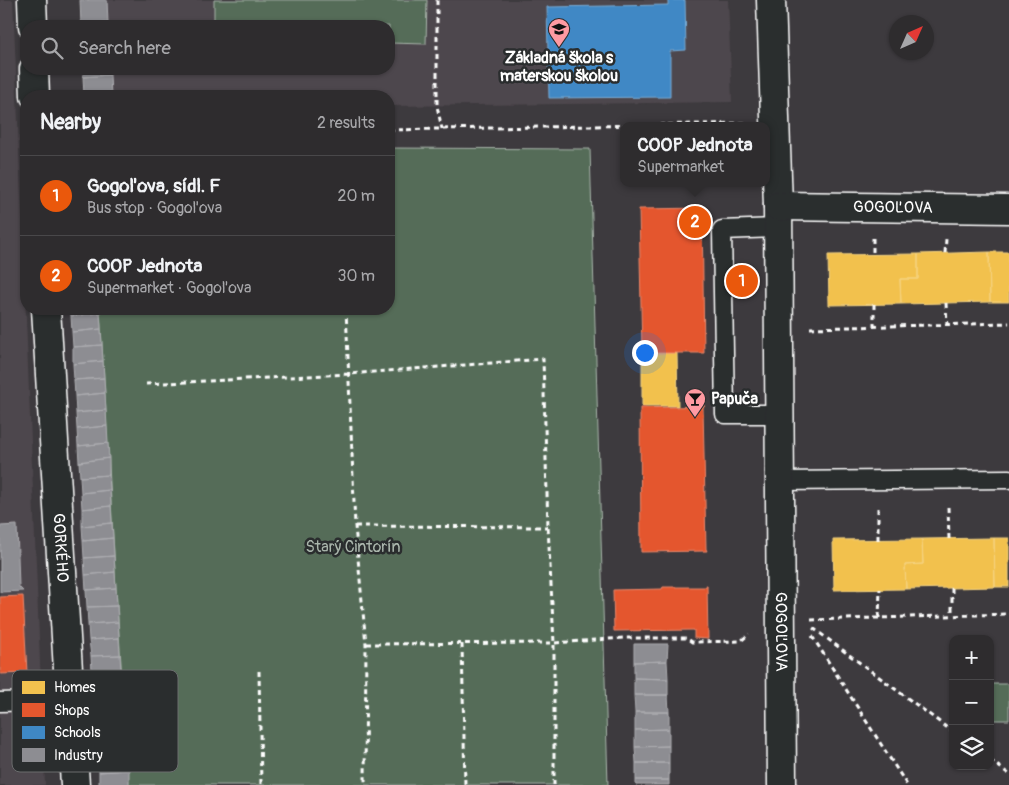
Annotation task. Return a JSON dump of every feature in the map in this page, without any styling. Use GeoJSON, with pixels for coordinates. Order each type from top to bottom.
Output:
{"type":"FeatureCollection","features":[{"type":"Feature","properties":{"kind":"street"},"geometry":{"type":"LineString","coordinates":[[32,0],[33,20]]}},
{"type":"Feature","properties":{"kind":"street","name":"GOGOĽOVA"},"geometry":{"type":"LineString","coordinates":[[771,0],[778,217],[782,785]]}},
{"type":"Feature","properties":{"kind":"street"},"geometry":{"type":"LineString","coordinates":[[34,75],[35,90]]}},
{"type":"Feature","properties":{"kind":"street","name":"GOGOĽOVA"},"geometry":{"type":"LineString","coordinates":[[778,217],[1009,209]]}},
{"type":"Feature","properties":{"kind":"street","name":"GORKÉHO"},"geometry":{"type":"LineString","coordinates":[[46,315],[68,670]]}},
{"type":"Feature","properties":{"kind":"street","name":"GORKÉHO"},"geometry":{"type":"LineString","coordinates":[[74,772],[75,785]]}},
{"type":"Feature","properties":{"kind":"lane"},"geometry":{"type":"LineString","coordinates":[[778,217],[722,230],[725,414],[778,414]]}},
{"type":"Feature","properties":{"kind":"lane"},"geometry":{"type":"LineString","coordinates":[[779,481],[1009,479]]}},
{"type":"Feature","properties":{"kind":"path"},"geometry":{"type":"LineString","coordinates":[[437,0],[438,106],[442,129]]}},
{"type":"Feature","properties":{"kind":"path"},"geometry":{"type":"LineString","coordinates":[[395,130],[620,126]]}},
{"type":"Feature","properties":{"kind":"path"},"geometry":{"type":"LineString","coordinates":[[945,253],[946,233]]}},
{"type":"Feature","properties":{"kind":"path"},"geometry":{"type":"LineString","coordinates":[[873,234],[874,254]]}},
{"type":"Feature","properties":{"kind":"path"},"geometry":{"type":"LineString","coordinates":[[946,303],[947,325]]}},
{"type":"Feature","properties":{"kind":"path"},"geometry":{"type":"LineString","coordinates":[[874,304],[874,327]]}},
{"type":"Feature","properties":{"kind":"path"},"geometry":{"type":"LineString","coordinates":[[346,315],[355,526],[366,644],[365,785]]}},
{"type":"Feature","properties":{"kind":"path"},"geometry":{"type":"LineString","coordinates":[[809,328],[1009,323]]}},
{"type":"Feature","properties":{"kind":"path"},"geometry":{"type":"LineString","coordinates":[[146,384],[348,374],[543,359],[548,527],[554,643],[554,785]]}},
{"type":"Feature","properties":{"kind":"path"},"geometry":{"type":"LineString","coordinates":[[948,507],[949,539]]}},
{"type":"Feature","properties":{"kind":"path"},"geometry":{"type":"LineString","coordinates":[[878,508],[878,540]]}},
{"type":"Feature","properties":{"kind":"path"},"geometry":{"type":"LineString","coordinates":[[355,526],[548,527]]}},
{"type":"Feature","properties":{"kind":"path"},"geometry":{"type":"LineString","coordinates":[[952,588],[952,615]]}},
{"type":"Feature","properties":{"kind":"path"},"geometry":{"type":"LineString","coordinates":[[879,618],[880,589]]}},
{"type":"Feature","properties":{"kind":"path"},"geometry":{"type":"LineString","coordinates":[[907,785],[809,628],[949,729]]}},
{"type":"Feature","properties":{"kind":"path"},"geometry":{"type":"LineString","coordinates":[[366,644],[554,643],[595,640]]}},
{"type":"Feature","properties":{"kind":"path"},"geometry":{"type":"LineString","coordinates":[[462,644],[465,785]]}},
{"type":"Feature","properties":{"kind":"path"},"geometry":{"type":"LineString","coordinates":[[259,671],[261,785]]}},
{"type":"Feature","properties":{"kind":"path"},"geometry":{"type":"LineString","coordinates":[[994,763],[1009,774]]}},
{"type":"Feature","properties":{"kind":"shaded area"},"geometry":{"type":"Polygon","coordinates":[[[0,0],[13,0],[20,172],[20,315],[26,315],[40,670],[12,670],[12,772],[44,772],[45,785],[0,785],[0,0]]]}},
{"type":"Feature","properties":{"kind":"shaded area","name":"Základná škola s materskou školou"},"geometry":{"type":"Polygon","coordinates":[[[106,0],[728,0],[732,102],[395,106],[395,90],[110,90],[109,75],[395,75],[395,20],[107,20],[106,0]]]}},
{"type":"Feature","properties":{"kind":"green space"},"geometry":{"type":"Polygon","coordinates":[[[214,0],[427,0],[426,44],[395,43],[395,20],[214,20],[214,0]]]}},
{"type":"Feature","properties":{"kind":"green space","name":"Starý Cintorín"},"geometry":{"type":"Polygon","coordinates":[[[395,148],[590,149],[608,785],[129,785],[128,772],[178,772],[178,670],[121,670],[100,315],[395,315],[395,148]]]}},
{"type":"Feature","properties":{"kind":"green space"},"geometry":{"type":"Polygon","coordinates":[[[994,684],[1009,684],[1009,720],[994,720],[994,684]]]}},
{"type":"Feature","properties":{"kind":"building: Homes"},"geometry":{"type":"Polygon","coordinates":[[[989,252],[990,302],[901,304],[900,279],[918,279],[918,254],[989,252]]]}},
{"type":"Feature","properties":{"kind":"building: Homes"},"geometry":{"type":"Polygon","coordinates":[[[989,252],[1009,252],[1009,302],[990,302],[989,252]]]}},
{"type":"Feature","properties":{"kind":"building: Homes"},"geometry":{"type":"Polygon","coordinates":[[[918,254],[918,279],[900,279],[901,304],[829,305],[828,255],[918,254]]]}},
{"type":"Feature","properties":{"kind":"building: Homes"},"geometry":{"type":"Polygon","coordinates":[[[642,353],[677,353],[678,406],[642,406],[642,353]]]}},
{"type":"Feature","properties":{"kind":"building: Homes"},"geometry":{"type":"Polygon","coordinates":[[[994,538],[1009,538],[1009,587],[995,587],[994,538]]]}},
{"type":"Feature","properties":{"kind":"building: Homes"},"geometry":{"type":"Polygon","coordinates":[[[994,538],[995,587],[906,589],[905,565],[923,564],[922,539],[994,538]]]}},
{"type":"Feature","properties":{"kind":"building: Homes"},"geometry":{"type":"Polygon","coordinates":[[[922,539],[923,564],[905,565],[906,589],[834,590],[833,540],[922,539]]]}},
{"type":"Feature","properties":{"kind":"building: Shops"},"geometry":{"type":"Polygon","coordinates":[[[702,208],[704,353],[642,353],[639,209],[702,208]]]}},
{"type":"Feature","properties":{"kind":"building: Shops"},"geometry":{"type":"Polygon","coordinates":[[[705,406],[703,407],[707,551],[641,552],[640,408],[705,406]]]}},
{"type":"Feature","properties":{"kind":"building: Shops"},"geometry":{"type":"Polygon","coordinates":[[[707,585],[708,639],[694,638],[694,630],[614,631],[613,590],[707,587],[707,585]]]}},
{"type":"Feature","properties":{"kind":"building: Shops"},"geometry":{"type":"Polygon","coordinates":[[[23,596],[27,670],[12,670],[12,674],[0,674],[0,597],[23,596]]]}},
{"type":"Feature","properties":{"kind":"building: Schools"},"geometry":{"type":"Polygon","coordinates":[[[668,0],[685,0],[686,50],[670,51],[670,97],[549,98],[547,7],[668,5],[668,0]]]}},
{"type":"Feature","properties":{"kind":"building: Industry"},"geometry":{"type":"Polygon","coordinates":[[[80,0],[107,0],[108,20],[81,20],[80,0]]]}},
{"type":"Feature","properties":{"kind":"building: Industry"},"geometry":{"type":"Polygon","coordinates":[[[83,75],[110,75],[83,77],[83,75]]]}},
{"type":"Feature","properties":{"kind":"building: Industry"},"geometry":{"type":"Polygon","coordinates":[[[110,75],[111,90],[84,90],[83,77],[110,75]]]}},
{"type":"Feature","properties":{"kind":"building: Industry"},"geometry":{"type":"Polygon","coordinates":[[[100,315],[101,329],[72,332],[71,316],[100,315]]]}},
{"type":"Feature","properties":{"kind":"building: Industry"},"geometry":{"type":"Polygon","coordinates":[[[101,329],[102,345],[73,347],[72,332],[101,329]]]}},
{"type":"Feature","properties":{"kind":"building: Industry"},"geometry":{"type":"Polygon","coordinates":[[[102,345],[103,361],[73,364],[73,347],[102,345]]]}},
{"type":"Feature","properties":{"kind":"building: Industry"},"geometry":{"type":"Polygon","coordinates":[[[103,361],[104,378],[74,380],[73,364],[103,361]]]}},
{"type":"Feature","properties":{"kind":"building: Industry"},"geometry":{"type":"Polygon","coordinates":[[[104,378],[105,393],[75,396],[74,380],[104,378]]]}},
{"type":"Feature","properties":{"kind":"building: Industry"},"geometry":{"type":"Polygon","coordinates":[[[105,393],[106,410],[76,413],[75,396],[105,393]]]}},
{"type":"Feature","properties":{"kind":"building: Industry"},"geometry":{"type":"Polygon","coordinates":[[[106,410],[107,426],[77,429],[76,413],[106,410]]]}},
{"type":"Feature","properties":{"kind":"building: Industry"},"geometry":{"type":"Polygon","coordinates":[[[107,426],[108,443],[78,446],[77,429],[107,426]]]}},
{"type":"Feature","properties":{"kind":"building: Industry"},"geometry":{"type":"Polygon","coordinates":[[[108,443],[109,458],[79,462],[78,446],[108,443]]]}},
{"type":"Feature","properties":{"kind":"building: Industry"},"geometry":{"type":"Polygon","coordinates":[[[109,458],[109,475],[80,477],[79,462],[109,458]]]}},
{"type":"Feature","properties":{"kind":"building: Industry"},"geometry":{"type":"Polygon","coordinates":[[[109,475],[110,490],[81,493],[80,477],[109,475]]]}},
{"type":"Feature","properties":{"kind":"building: Industry"},"geometry":{"type":"Polygon","coordinates":[[[110,490],[111,506],[82,509],[81,493],[110,490]]]}},
{"type":"Feature","properties":{"kind":"building: Industry"},"geometry":{"type":"Polygon","coordinates":[[[111,506],[112,523],[82,526],[82,509],[111,506]]]}},
{"type":"Feature","properties":{"kind":"building: Industry"},"geometry":{"type":"Polygon","coordinates":[[[112,523],[113,538],[83,541],[82,526],[112,523]]]}},
{"type":"Feature","properties":{"kind":"building: Industry"},"geometry":{"type":"Polygon","coordinates":[[[17,525],[19,587],[23,591],[0,592],[0,526],[17,525]]]}},
{"type":"Feature","properties":{"kind":"building: Industry"},"geometry":{"type":"Polygon","coordinates":[[[113,538],[114,556],[84,558],[83,541],[113,538]]]}},
{"type":"Feature","properties":{"kind":"building: Industry"},"geometry":{"type":"Polygon","coordinates":[[[114,556],[115,572],[85,575],[84,558],[114,556]]]}},
{"type":"Feature","properties":{"kind":"building: Industry"},"geometry":{"type":"Polygon","coordinates":[[[115,572],[116,588],[86,590],[85,575],[115,572]]]}},
{"type":"Feature","properties":{"kind":"building: Industry"},"geometry":{"type":"Polygon","coordinates":[[[116,588],[117,606],[87,607],[86,590],[116,588]]]}},
{"type":"Feature","properties":{"kind":"building: Industry"},"geometry":{"type":"Polygon","coordinates":[[[117,606],[118,622],[88,624],[87,607],[117,606]]]}},
{"type":"Feature","properties":{"kind":"building: Industry"},"geometry":{"type":"Polygon","coordinates":[[[118,622],[119,638],[89,640],[88,624],[118,622]]]}},
{"type":"Feature","properties":{"kind":"building: Industry"},"geometry":{"type":"Polygon","coordinates":[[[119,638],[120,655],[91,656],[89,640],[119,638]]]}},
{"type":"Feature","properties":{"kind":"building: Industry"},"geometry":{"type":"Polygon","coordinates":[[[634,644],[668,644],[667,661],[634,662],[634,644]]]}},
{"type":"Feature","properties":{"kind":"building: Industry"},"geometry":{"type":"Polygon","coordinates":[[[120,655],[121,670],[92,670],[91,656],[120,655]]]}},
{"type":"Feature","properties":{"kind":"building: Industry"},"geometry":{"type":"Polygon","coordinates":[[[667,661],[668,679],[634,678],[634,662],[667,661]]]}},
{"type":"Feature","properties":{"kind":"building: Industry"},"geometry":{"type":"Polygon","coordinates":[[[634,678],[668,679],[668,695],[634,695],[634,678]]]}},
{"type":"Feature","properties":{"kind":"building: Industry"},"geometry":{"type":"Polygon","coordinates":[[[634,695],[668,695],[669,712],[635,712],[634,695]]]}},
{"type":"Feature","properties":{"kind":"building: Industry"},"geometry":{"type":"Polygon","coordinates":[[[635,712],[669,712],[669,729],[635,730],[635,712]]]}},
{"type":"Feature","properties":{"kind":"building: Industry"},"geometry":{"type":"Polygon","coordinates":[[[669,729],[669,746],[635,747],[635,730],[669,729]]]}},
{"type":"Feature","properties":{"kind":"building: Industry"},"geometry":{"type":"Polygon","coordinates":[[[669,746],[669,763],[636,763],[635,747],[669,746]]]}},
{"type":"Feature","properties":{"kind":"building: Industry"},"geometry":{"type":"Polygon","coordinates":[[[636,763],[669,763],[669,780],[636,780],[636,763]]]}},
{"type":"Feature","properties":{"kind":"building: Industry"},"geometry":{"type":"Polygon","coordinates":[[[99,772],[129,772],[129,785],[99,785],[99,772]]]}},
{"type":"Feature","properties":{"kind":"building: Industry"},"geometry":{"type":"Polygon","coordinates":[[[636,780],[669,780],[669,785],[636,785],[636,780]]]}},
{"type":"Feature","properties":{"kind":"place","name":"Základná škola s materskou školou"},"geometry":{"type":"Point","coordinates":[559,48]}},
{"type":"Feature","properties":{"kind":"place","name":"COOP Jednota"},"geometry":{"type":"Point","coordinates":[695,222]}},
{"type":"Feature","properties":{"kind":"place","name":"Gogoľova, sídl. F"},"geometry":{"type":"Point","coordinates":[742,281]}},
{"type":"Feature","properties":{"kind":"place","name":"Papuča"},"geometry":{"type":"Point","coordinates":[695,418]}}]}
